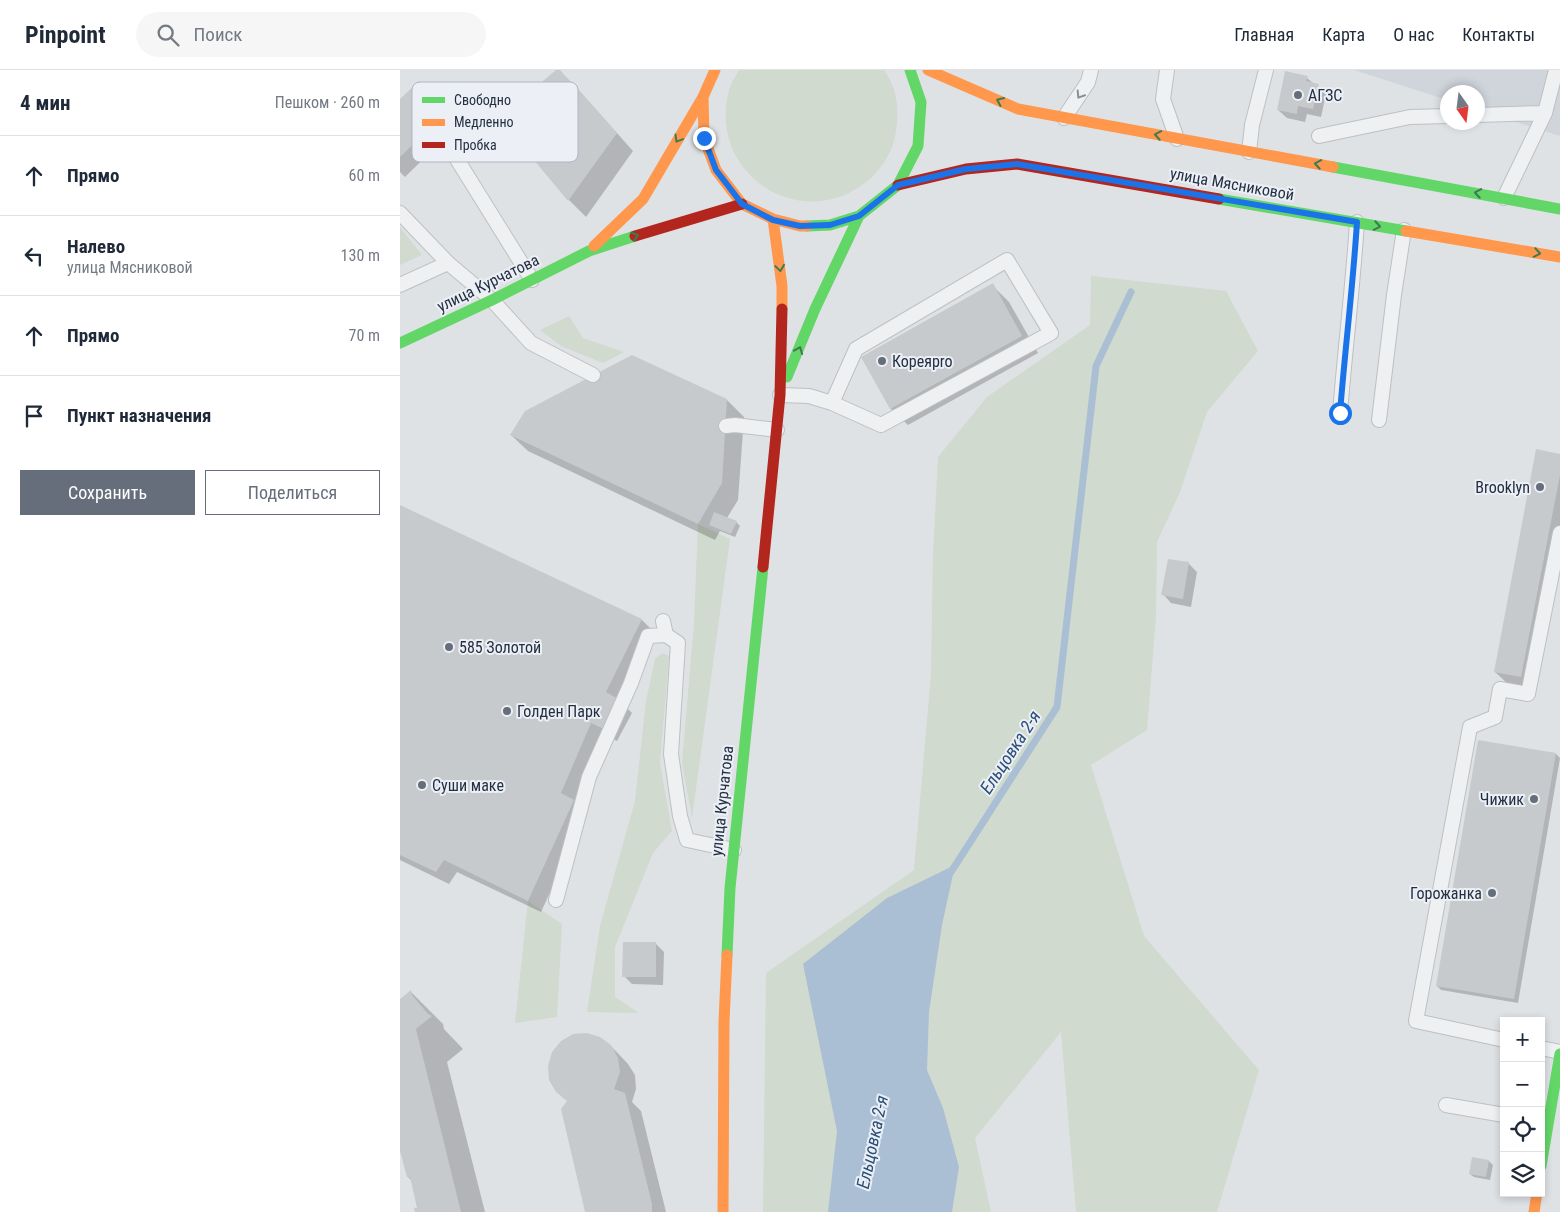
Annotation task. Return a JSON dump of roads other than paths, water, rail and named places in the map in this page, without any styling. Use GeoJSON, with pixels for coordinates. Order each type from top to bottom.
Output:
{"type":"FeatureCollection","features":[{"type":"Feature","properties":{"kind":"main road"},"geometry":{"type":"LineString","coordinates":[[589,251],[643,198],[703,97],[715,70]]}},
{"type":"Feature","properties":{"kind":"main road"},"geometry":{"type":"LineString","coordinates":[[703,97],[704,138],[716,170],[742,204],[773,220],[800,226],[830,225],[859,216],[898,185],[918,146],[921,102],[910,70]]}},
{"type":"Feature","properties":{"kind":"main road"},"geometry":{"type":"LineString","coordinates":[[928,70],[1018,109],[1560,209]]}},
{"type":"Feature","properties":{"kind":"main road","name":"улица Мясниковой"},"geometry":{"type":"LineString","coordinates":[[898,185],[966,169],[1017,164],[1560,257]]}},
{"type":"Feature","properties":{"kind":"main road"},"geometry":{"type":"LineString","coordinates":[[589,251],[658,228],[742,204]]}},
{"type":"Feature","properties":{"kind":"main road"},"geometry":{"type":"LineString","coordinates":[[780,395],[815,309],[859,216]]}},
{"type":"Feature","properties":{"kind":"main road"},"geometry":{"type":"LineString","coordinates":[[773,220],[782,286],[780,395]]}},
{"type":"Feature","properties":{"kind":"main road","name":"улица Курчатова"},"geometry":{"type":"LineString","coordinates":[[400,343],[492,300],[589,251]]}},
{"type":"Feature","properties":{"kind":"main road","name":"улица Курчатова"},"geometry":{"type":"LineString","coordinates":[[723,1212],[724,1022],[730,888],[780,395]]}},
{"type":"Feature","properties":{"kind":"main road"},"geometry":{"type":"LineString","coordinates":[[1545,1122],[1560,1053]]}},
{"type":"Feature","properties":{"kind":"main road"},"geometry":{"type":"LineString","coordinates":[[1534,1212],[1536,1197]]}},
{"type":"Feature","properties":{"kind":"lane"},"geometry":{"type":"LineString","coordinates":[[1064,118],[1088,82],[1092,70]]}},
{"type":"Feature","properties":{"kind":"lane"},"geometry":{"type":"LineString","coordinates":[[1167,70],[1163,99],[1178,139]]}},
{"type":"Feature","properties":{"kind":"lane"},"geometry":{"type":"LineString","coordinates":[[1249,152],[1252,125],[1266,70]]}},
{"type":"Feature","properties":{"kind":"lane"},"geometry":{"type":"LineString","coordinates":[[1504,198],[1545,113],[1556,70]]}},
{"type":"Feature","properties":{"kind":"lane"},"geometry":{"type":"LineString","coordinates":[[1485,115],[1545,113]]}},
{"type":"Feature","properties":{"kind":"lane"},"geometry":{"type":"LineString","coordinates":[[1319,136],[1410,117],[1440,116]]}},
{"type":"Feature","properties":{"kind":"lane"},"geometry":{"type":"LineString","coordinates":[[459,162],[532,280]]}},
{"type":"Feature","properties":{"kind":"lane"},"geometry":{"type":"LineString","coordinates":[[400,213],[448,263],[492,300],[531,343],[593,376]]}},
{"type":"Feature","properties":{"kind":"lane"},"geometry":{"type":"LineString","coordinates":[[1340,413],[1353,287],[1357,222]]}},
{"type":"Feature","properties":{"kind":"lane"},"geometry":{"type":"LineString","coordinates":[[1379,420],[1404,230]]}},
{"type":"Feature","properties":{"kind":"lane"},"geometry":{"type":"LineString","coordinates":[[780,395],[808,396],[832,402],[881,425],[1051,333],[1007,260],[856,349],[832,402]]}},
{"type":"Feature","properties":{"kind":"lane"},"geometry":{"type":"LineString","coordinates":[[400,285],[448,263]]}},
{"type":"Feature","properties":{"kind":"lane"},"geometry":{"type":"LineString","coordinates":[[726,426],[736,425],[777,430]]}},
{"type":"Feature","properties":{"kind":"lane"},"geometry":{"type":"LineString","coordinates":[[1500,1039],[1416,1022],[1470,727],[1495,718],[1500,689],[1528,694],[1560,533]]}},
{"type":"Feature","properties":{"kind":"lane"},"geometry":{"type":"LineString","coordinates":[[663,620],[666,635]]}},
{"type":"Feature","properties":{"kind":"lane"},"geometry":{"type":"LineString","coordinates":[[556,900],[588,777],[631,683],[648,636],[666,635],[678,643],[671,754],[680,816],[687,840],[734,850]]}},
{"type":"Feature","properties":{"kind":"lane"},"geometry":{"type":"LineString","coordinates":[[1545,1049],[1560,1053]]}},
{"type":"Feature","properties":{"kind":"lane"},"geometry":{"type":"LineString","coordinates":[[1446,1105],[1500,1114]]}},
{"type":"Feature","properties":{"kind":"water"},"geometry":{"type":"Polygon","coordinates":[[[955,865],[942,925],[929,1012],[927,1070],[943,1108],[959,1167],[952,1212],[828,1212],[837,1131],[803,964],[887,898],[955,865]]]}},
{"type":"Feature","properties":{"kind":"waterway","name":"Ельцовка 2-я"},"geometry":{"type":"LineString","coordinates":[[951,872],[1057,707],[1096,366],[1131,292]]}},
{"type":"Feature","properties":{"kind":"place","name":"АГЗС"},"geometry":{"type":"Point","coordinates":[1298,95]}},
{"type":"Feature","properties":{"kind":"place","name":"Кореяpro"},"geometry":{"type":"Point","coordinates":[882,361]}},
{"type":"Feature","properties":{"kind":"place","name":"Brooklyn"},"geometry":{"type":"Point","coordinates":[1540,487]}},
{"type":"Feature","properties":{"kind":"place","name":"585 Золотой"},"geometry":{"type":"Point","coordinates":[449,647]}},
{"type":"Feature","properties":{"kind":"place","name":"Голден Парк"},"geometry":{"type":"Point","coordinates":[507,711]}},
{"type":"Feature","properties":{"kind":"place","name":"Суши маке"},"geometry":{"type":"Point","coordinates":[422,785]}},
{"type":"Feature","properties":{"kind":"place","name":"Чижик"},"geometry":{"type":"Point","coordinates":[1534,799]}},
{"type":"Feature","properties":{"kind":"place","name":"Горожанка"},"geometry":{"type":"Point","coordinates":[1492,893]}}]}
